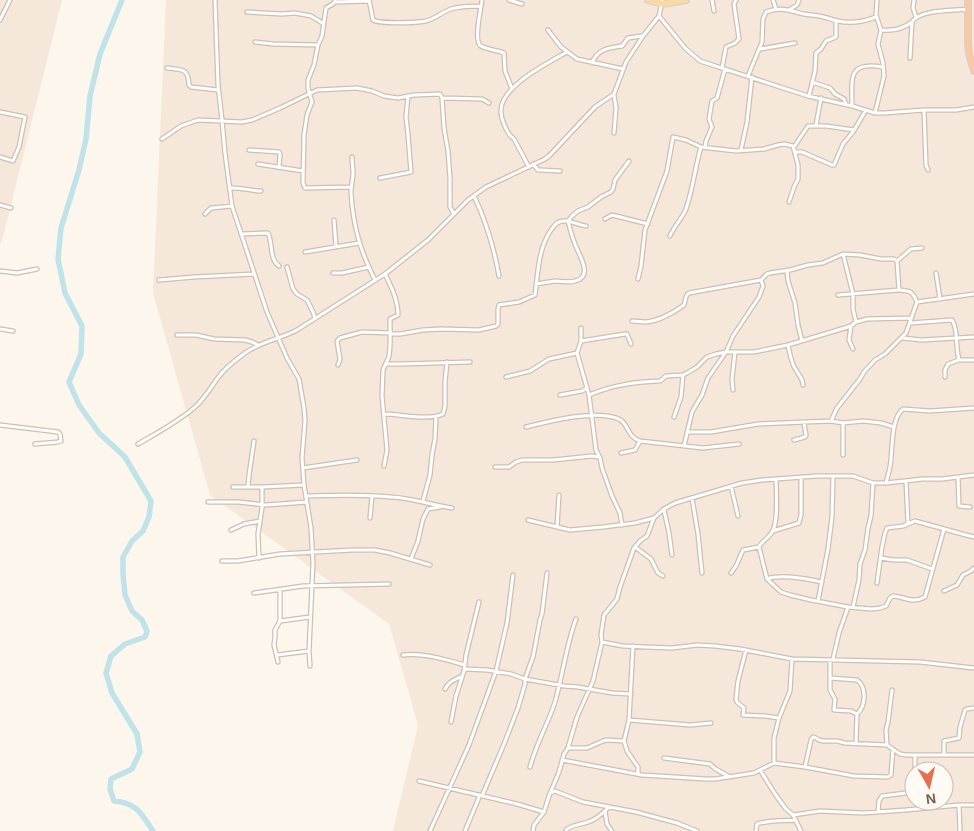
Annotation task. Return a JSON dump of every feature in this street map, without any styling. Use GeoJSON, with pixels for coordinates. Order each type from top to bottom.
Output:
{"type":"FeatureCollection","features":[{"type":"Feature","properties":{"kind":"highway"},"geometry":{"type":"LineString","coordinates":[[968,0],[971,26],[968,43],[974,70]]}},
{"type":"Feature","properties":{"kind":"main road"},"geometry":{"type":"LineString","coordinates":[[648,0],[686,0]]}},
{"type":"Feature","properties":{"kind":"main road"},"geometry":{"type":"LineString","coordinates":[[659,1],[672,0]]}},
{"type":"Feature","properties":{"kind":"street"},"geometry":{"type":"LineString","coordinates":[[0,20],[10,0]]}},
{"type":"Feature","properties":{"kind":"street"},"geometry":{"type":"LineString","coordinates":[[215,0],[218,90],[232,206],[267,312],[287,358],[299,379],[304,408],[305,421],[302,452],[312,552],[308,651],[310,666]]}},
{"type":"Feature","properties":{"kind":"street"},"geometry":{"type":"LineString","coordinates":[[351,187],[305,188],[303,183],[304,135],[307,115],[312,102],[308,80],[322,36],[326,8],[332,5],[335,0],[336,2],[369,0],[373,20],[384,23],[425,21],[451,9],[465,6],[481,6]]}},
{"type":"Feature","properties":{"kind":"street"},"geometry":{"type":"LineString","coordinates":[[482,0],[477,35],[478,42],[481,46],[504,53],[505,71],[512,89]]}},
{"type":"Feature","properties":{"kind":"street"},"geometry":{"type":"LineString","coordinates":[[509,0],[522,4]]}},
{"type":"Feature","properties":{"kind":"street"},"geometry":{"type":"LineString","coordinates":[[712,0],[714,11]]}},
{"type":"Feature","properties":{"kind":"street"},"geometry":{"type":"LineString","coordinates":[[670,236],[684,212],[703,147],[712,127],[709,119],[712,101],[717,98],[726,47],[739,39],[734,4],[736,0]]}},
{"type":"Feature","properties":{"kind":"street"},"geometry":{"type":"LineString","coordinates":[[774,0],[776,9]]}},
{"type":"Feature","properties":{"kind":"street"},"geometry":{"type":"LineString","coordinates":[[789,10],[797,5],[799,0]]}},
{"type":"Feature","properties":{"kind":"street"},"geometry":{"type":"LineString","coordinates":[[875,113],[884,76],[878,44],[881,30],[876,17],[877,0]]}},
{"type":"Feature","properties":{"kind":"street"},"geometry":{"type":"LineString","coordinates":[[914,0],[913,8],[916,17]]}},
{"type":"Feature","properties":{"kind":"street"},"geometry":{"type":"LineString","coordinates":[[659,1],[659,16],[678,40],[700,61],[809,96],[875,113],[956,110],[974,107]]}},
{"type":"Feature","properties":{"kind":"street"},"geometry":{"type":"LineString","coordinates":[[741,150],[747,122],[750,77],[762,42],[766,12],[776,9],[789,10],[836,21],[858,22],[876,17]]}},
{"type":"Feature","properties":{"kind":"street"},"geometry":{"type":"LineString","coordinates":[[881,30],[892,31],[909,25],[916,17],[945,10],[969,9]]}},
{"type":"Feature","properties":{"kind":"street"},"geometry":{"type":"LineString","coordinates":[[247,12],[294,13],[311,16],[324,24]]}},
{"type":"Feature","properties":{"kind":"street"},"geometry":{"type":"LineString","coordinates":[[614,133],[616,108],[614,94],[623,69],[643,36],[659,16]]}},
{"type":"Feature","properties":{"kind":"street"},"geometry":{"type":"LineString","coordinates":[[809,96],[815,71],[815,54],[826,42],[836,38],[836,21]]}},
{"type":"Feature","properties":{"kind":"street"},"geometry":{"type":"LineString","coordinates":[[910,58],[912,22]]}},
{"type":"Feature","properties":{"kind":"street"},"geometry":{"type":"LineString","coordinates":[[548,30],[566,52],[577,59],[623,69]]}},
{"type":"Feature","properties":{"kind":"street"},"geometry":{"type":"LineString","coordinates":[[592,62],[597,54],[606,49],[622,46],[628,38],[643,36]]}},
{"type":"Feature","properties":{"kind":"street"},"geometry":{"type":"LineString","coordinates":[[255,42],[318,45]]}},
{"type":"Feature","properties":{"kind":"street"},"geometry":{"type":"LineString","coordinates":[[759,49],[795,43]]}},
{"type":"Feature","properties":{"kind":"street"},"geometry":{"type":"LineString","coordinates":[[528,166],[509,134],[500,111],[504,98],[528,75],[566,52]]}},
{"type":"Feature","properties":{"kind":"street"},"geometry":{"type":"LineString","coordinates":[[852,106],[851,90],[856,70],[860,67],[869,66],[883,67]]}},
{"type":"Feature","properties":{"kind":"street"},"geometry":{"type":"LineString","coordinates":[[167,68],[185,72],[189,76],[191,87],[218,90]]}},
{"type":"Feature","properties":{"kind":"street"},"geometry":{"type":"LineString","coordinates":[[812,82],[830,88],[835,94],[844,99],[846,104]]}},
{"type":"Feature","properties":{"kind":"street"},"geometry":{"type":"LineString","coordinates":[[162,138],[181,126],[198,120],[242,122],[252,120],[317,90],[350,88],[398,98],[440,94],[449,160],[450,207],[454,214]]}},
{"type":"Feature","properties":{"kind":"street"},"geometry":{"type":"LineString","coordinates":[[138,444],[176,422],[195,407],[206,396],[217,379],[243,354],[258,345],[297,330],[385,274],[428,240],[468,200],[486,187],[550,155],[595,107],[614,94]]}},
{"type":"Feature","properties":{"kind":"street"},"geometry":{"type":"LineString","coordinates":[[380,178],[411,172],[406,117],[408,96]]}},
{"type":"Feature","properties":{"kind":"street"},"geometry":{"type":"LineString","coordinates":[[442,98],[482,99],[489,103]]}},
{"type":"Feature","properties":{"kind":"street"},"geometry":{"type":"LineString","coordinates":[[816,125],[821,98]]}},
{"type":"Feature","properties":{"kind":"street"},"geometry":{"type":"LineString","coordinates":[[795,152],[802,152],[834,165],[843,144],[866,110]]}},
{"type":"Feature","properties":{"kind":"street"},"geometry":{"type":"LineString","coordinates":[[924,110],[926,165],[928,170]]}},
{"type":"Feature","properties":{"kind":"street"},"geometry":{"type":"LineString","coordinates":[[0,112],[25,117],[19,146],[13,160],[0,157]]}},
{"type":"Feature","properties":{"kind":"street"},"geometry":{"type":"LineString","coordinates":[[789,202],[798,179],[798,165],[794,147],[808,126],[816,125],[854,130]]}},
{"type":"Feature","properties":{"kind":"street"},"geometry":{"type":"LineString","coordinates":[[638,279],[644,236],[667,171],[673,138],[686,140],[703,147],[736,151],[764,149],[778,144],[794,147]]}},
{"type":"Feature","properties":{"kind":"street"},"geometry":{"type":"LineString","coordinates":[[249,150],[279,152],[279,167]]}},
{"type":"Feature","properties":{"kind":"street"},"geometry":{"type":"LineString","coordinates":[[352,157],[353,173],[351,187],[354,217],[359,242],[375,280]]}},
{"type":"Feature","properties":{"kind":"street"},"geometry":{"type":"LineString","coordinates":[[568,221],[572,216],[611,192],[615,180],[629,161]]}},
{"type":"Feature","properties":{"kind":"street"},"geometry":{"type":"LineString","coordinates":[[258,164],[303,171]]}},
{"type":"Feature","properties":{"kind":"street"},"geometry":{"type":"LineString","coordinates":[[533,164],[538,170],[560,171]]}},
{"type":"Feature","properties":{"kind":"street"},"geometry":{"type":"LineString","coordinates":[[230,188],[261,191]]}},
{"type":"Feature","properties":{"kind":"street"},"geometry":{"type":"LineString","coordinates":[[474,196],[497,260],[499,276]]}},
{"type":"Feature","properties":{"kind":"street"},"geometry":{"type":"LineString","coordinates":[[0,205],[11,208]]}},
{"type":"Feature","properties":{"kind":"street"},"geometry":{"type":"LineString","coordinates":[[205,214],[211,208],[232,206]]}},
{"type":"Feature","properties":{"kind":"street"},"geometry":{"type":"LineString","coordinates":[[605,219],[612,215],[648,224]]}},
{"type":"Feature","properties":{"kind":"street"},"geometry":{"type":"LineString","coordinates":[[334,220],[336,246]]}},
{"type":"Feature","properties":{"kind":"street"},"geometry":{"type":"LineString","coordinates":[[536,284],[556,281],[577,281],[584,275],[584,264],[576,247],[568,221]]}},
{"type":"Feature","properties":{"kind":"street"},"geometry":{"type":"LineString","coordinates":[[338,365],[340,359],[338,339],[362,332],[400,334],[441,329],[479,330],[496,326],[498,324],[499,306],[519,302],[536,293],[539,263],[546,238],[558,222],[568,221],[586,226]]}},
{"type":"Feature","properties":{"kind":"street"},"geometry":{"type":"LineString","coordinates":[[241,234],[268,233],[274,261],[279,266]]}},
{"type":"Feature","properties":{"kind":"street"},"geometry":{"type":"LineString","coordinates":[[305,252],[359,242]]}},
{"type":"Feature","properties":{"kind":"street"},"geometry":{"type":"LineString","coordinates":[[897,261],[911,249],[922,248]]}},
{"type":"Feature","properties":{"kind":"street"},"geometry":{"type":"LineString","coordinates":[[632,321],[653,321],[674,312],[684,305],[686,294],[689,293],[761,280],[767,274],[823,263],[843,254],[894,259],[897,261]]}},
{"type":"Feature","properties":{"kind":"street"},"geometry":{"type":"LineString","coordinates":[[843,254],[853,294],[856,322]]}},
{"type":"Feature","properties":{"kind":"street"},"geometry":{"type":"LineString","coordinates":[[897,261],[900,290]]}},
{"type":"Feature","properties":{"kind":"street"},"geometry":{"type":"LineString","coordinates":[[287,267],[293,289],[307,300],[315,318]]}},
{"type":"Feature","properties":{"kind":"street"},"geometry":{"type":"LineString","coordinates":[[333,274],[368,267]]}},
{"type":"Feature","properties":{"kind":"street"},"geometry":{"type":"LineString","coordinates":[[0,271],[17,273],[37,269]]}},
{"type":"Feature","properties":{"kind":"street"},"geometry":{"type":"LineString","coordinates":[[787,270],[802,341]]}},
{"type":"Feature","properties":{"kind":"street"},"geometry":{"type":"LineString","coordinates":[[936,273],[940,299]]}},
{"type":"Feature","properties":{"kind":"street"},"geometry":{"type":"LineString","coordinates":[[159,280],[254,274]]}},
{"type":"Feature","properties":{"kind":"street"},"geometry":{"type":"LineString","coordinates":[[384,466],[387,450],[382,396],[383,370],[390,352],[390,319],[398,315],[399,312],[394,293],[385,274]]}},
{"type":"Feature","properties":{"kind":"street"},"geometry":{"type":"LineString","coordinates":[[684,446],[692,412],[708,378],[759,297],[763,286],[761,280]]}},
{"type":"Feature","properties":{"kind":"street"},"geometry":{"type":"LineString","coordinates":[[831,421],[837,408],[868,367],[885,354],[906,333],[917,302],[909,291],[900,290],[838,295]]}},
{"type":"Feature","properties":{"kind":"street"},"geometry":{"type":"LineString","coordinates":[[917,302],[974,294]]}},
{"type":"Feature","properties":{"kind":"street"},"geometry":{"type":"LineString","coordinates":[[589,395],[609,387],[660,381],[666,376],[683,374],[697,367],[707,357],[726,352],[754,352],[788,345],[851,326],[856,322],[866,319],[952,320],[960,360]]}},
{"type":"Feature","properties":{"kind":"street"},"geometry":{"type":"LineString","coordinates":[[851,326],[849,340],[853,349]]}},
{"type":"Feature","properties":{"kind":"street"},"geometry":{"type":"LineString","coordinates":[[581,328],[577,353],[589,395],[596,450],[620,513],[622,525]]}},
{"type":"Feature","properties":{"kind":"street"},"geometry":{"type":"LineString","coordinates":[[0,330],[13,331]]}},
{"type":"Feature","properties":{"kind":"street"},"geometry":{"type":"LineString","coordinates":[[580,342],[627,334],[631,344]]}},
{"type":"Feature","properties":{"kind":"street"},"geometry":{"type":"LineString","coordinates":[[177,335],[245,340],[258,345]]}},
{"type":"Feature","properties":{"kind":"street"},"geometry":{"type":"LineString","coordinates":[[901,338],[922,340],[974,336]]}},
{"type":"Feature","properties":{"kind":"street"},"geometry":{"type":"LineString","coordinates":[[788,345],[794,366],[802,378],[803,385]]}},
{"type":"Feature","properties":{"kind":"street"},"geometry":{"type":"LineString","coordinates":[[733,390],[732,379],[735,352]]}},
{"type":"Feature","properties":{"kind":"street"},"geometry":{"type":"LineString","coordinates":[[506,377],[530,370],[549,359],[577,353]]}},
{"type":"Feature","properties":{"kind":"street"},"geometry":{"type":"LineString","coordinates":[[945,377],[945,370],[948,364],[960,360],[974,360]]}},
{"type":"Feature","properties":{"kind":"street"},"geometry":{"type":"LineString","coordinates":[[384,414],[436,416],[442,414],[445,406],[444,382],[447,362]]}},
{"type":"Feature","properties":{"kind":"street"},"geometry":{"type":"LineString","coordinates":[[386,364],[470,362]]}},
{"type":"Feature","properties":{"kind":"street"},"geometry":{"type":"LineString","coordinates":[[674,417],[681,397],[683,374]]}},
{"type":"Feature","properties":{"kind":"street"},"geometry":{"type":"LineString","coordinates":[[560,395],[587,388]]}},
{"type":"Feature","properties":{"kind":"street"},"geometry":{"type":"LineString","coordinates":[[886,483],[890,468],[894,428],[900,411],[903,409],[974,408]]}},
{"type":"Feature","properties":{"kind":"street"},"geometry":{"type":"LineString","coordinates":[[526,427],[555,420],[592,415],[620,420],[634,439],[640,441],[702,448],[739,444]]}},
{"type":"Feature","properties":{"kind":"street"},"geometry":{"type":"LineString","coordinates":[[423,501],[430,475],[436,439],[436,416]]}},
{"type":"Feature","properties":{"kind":"street"},"geometry":{"type":"LineString","coordinates":[[687,432],[711,432],[758,424],[831,421],[843,423],[863,421],[881,423],[894,428]]}},
{"type":"Feature","properties":{"kind":"street"},"geometry":{"type":"LineString","coordinates":[[794,440],[805,437],[804,423]]}},
{"type":"Feature","properties":{"kind":"street"},"geometry":{"type":"LineString","coordinates":[[843,423],[843,455]]}},
{"type":"Feature","properties":{"kind":"street"},"geometry":{"type":"LineString","coordinates":[[0,425],[58,432],[61,438],[61,441],[58,442],[35,444]]}},
{"type":"Feature","properties":{"kind":"street"},"geometry":{"type":"LineString","coordinates":[[248,486],[254,441]]}},
{"type":"Feature","properties":{"kind":"street"},"geometry":{"type":"LineString","coordinates":[[621,453],[635,450],[640,441]]}},
{"type":"Feature","properties":{"kind":"street"},"geometry":{"type":"LineString","coordinates":[[495,467],[510,467],[516,462],[529,460],[599,457]]}},
{"type":"Feature","properties":{"kind":"street"},"geometry":{"type":"LineString","coordinates":[[303,468],[357,460]]}},
{"type":"Feature","properties":{"kind":"street"},"geometry":{"type":"LineString","coordinates":[[533,831],[534,825],[544,812],[550,793],[554,790],[577,717],[593,681],[602,642],[601,635],[604,615],[617,599],[636,547],[647,536],[654,518],[664,509],[676,503],[742,483],[776,479],[853,476],[873,483],[886,483],[974,475]]}},
{"type":"Feature","properties":{"kind":"street"},"geometry":{"type":"LineString","coordinates":[[818,601],[832,517],[833,476]]}},
{"type":"Feature","properties":{"kind":"street"},"geometry":{"type":"LineString","coordinates":[[801,477],[801,515],[799,523],[773,532],[761,543],[759,548],[767,578],[781,592],[863,609],[886,606],[893,596],[914,601],[919,600],[925,597],[944,529]]}},
{"type":"Feature","properties":{"kind":"street"},"geometry":{"type":"LineString","coordinates":[[958,477],[959,506],[970,507]]}},
{"type":"Feature","properties":{"kind":"street"},"geometry":{"type":"LineString","coordinates":[[773,532],[776,513],[776,479]]}},
{"type":"Feature","properties":{"kind":"street"},"geometry":{"type":"LineString","coordinates":[[906,482],[908,524]]}},
{"type":"Feature","properties":{"kind":"street"},"geometry":{"type":"LineString","coordinates":[[857,714],[851,711],[834,710],[835,699],[830,692],[831,660],[859,580],[860,564],[865,550],[871,516],[873,483]]}},
{"type":"Feature","properties":{"kind":"street"},"geometry":{"type":"LineString","coordinates":[[233,487],[248,486],[262,488],[304,485]]}},
{"type":"Feature","properties":{"kind":"street"},"geometry":{"type":"LineString","coordinates":[[731,486],[738,516]]}},
{"type":"Feature","properties":{"kind":"street"},"geometry":{"type":"LineString","coordinates":[[259,558],[258,534],[263,505],[262,488]]}},
{"type":"Feature","properties":{"kind":"street"},"geometry":{"type":"LineString","coordinates":[[306,496],[338,494],[392,497],[423,501],[452,508]]}},
{"type":"Feature","properties":{"kind":"street"},"geometry":{"type":"LineString","coordinates":[[558,527],[559,495]]}},
{"type":"Feature","properties":{"kind":"street"},"geometry":{"type":"LineString","coordinates":[[370,518],[372,496]]}},
{"type":"Feature","properties":{"kind":"street"},"geometry":{"type":"LineString","coordinates":[[692,498],[702,573]]}},
{"type":"Feature","properties":{"kind":"street"},"geometry":{"type":"LineString","coordinates":[[208,502],[239,502],[263,505],[307,502]]}},
{"type":"Feature","properties":{"kind":"street"},"geometry":{"type":"LineString","coordinates":[[411,559],[428,509],[440,506]]}},
{"type":"Feature","properties":{"kind":"street"},"geometry":{"type":"LineString","coordinates":[[664,509],[672,555]]}},
{"type":"Feature","properties":{"kind":"street"},"geometry":{"type":"LineString","coordinates":[[528,520],[570,530],[622,525],[654,518]]}},
{"type":"Feature","properties":{"kind":"street"},"geometry":{"type":"LineString","coordinates":[[231,530],[244,524],[260,521]]}},
{"type":"Feature","properties":{"kind":"street"},"geometry":{"type":"LineString","coordinates":[[877,583],[887,528],[903,526],[915,521],[974,536]]}},
{"type":"Feature","properties":{"kind":"street"},"geometry":{"type":"LineString","coordinates":[[636,547],[650,559],[656,570],[663,576]]}},
{"type":"Feature","properties":{"kind":"street"},"geometry":{"type":"LineString","coordinates":[[731,574],[743,550],[759,548]]}},
{"type":"Feature","properties":{"kind":"street"},"geometry":{"type":"LineString","coordinates":[[222,561],[238,561],[280,554],[376,550],[390,552],[430,565]]}},
{"type":"Feature","properties":{"kind":"street"},"geometry":{"type":"LineString","coordinates":[[881,558],[907,560],[932,569]]}},
{"type":"Feature","properties":{"kind":"street"},"geometry":{"type":"LineString","coordinates":[[944,591],[957,585],[963,575],[974,568]]}},
{"type":"Feature","properties":{"kind":"street"},"geometry":{"type":"LineString","coordinates":[[465,831],[518,708],[533,657],[542,614],[547,574]]}},
{"type":"Feature","properties":{"kind":"street"},"geometry":{"type":"LineString","coordinates":[[430,831],[475,732],[496,672],[507,622],[513,575]]}},
{"type":"Feature","properties":{"kind":"street"},"geometry":{"type":"LineString","coordinates":[[767,578],[793,578],[822,582]]}},
{"type":"Feature","properties":{"kind":"street"},"geometry":{"type":"LineString","coordinates":[[254,593],[303,586],[389,584]]}},
{"type":"Feature","properties":{"kind":"street"},"geometry":{"type":"LineString","coordinates":[[278,662],[274,637],[275,630],[280,621],[280,590]]}},
{"type":"Feature","properties":{"kind":"street"},"geometry":{"type":"LineString","coordinates":[[451,722],[456,696],[463,676],[478,602]]}},
{"type":"Feature","properties":{"kind":"street"},"geometry":{"type":"LineString","coordinates":[[280,621],[310,617]]}},
{"type":"Feature","properties":{"kind":"street"},"geometry":{"type":"LineString","coordinates":[[530,767],[533,754],[553,706],[576,619]]}},
{"type":"Feature","properties":{"kind":"street"},"geometry":{"type":"LineString","coordinates":[[602,642],[623,646],[672,648],[697,645],[715,646],[792,659],[920,662],[974,668]]}},
{"type":"Feature","properties":{"kind":"street"},"geometry":{"type":"LineString","coordinates":[[633,646],[629,720],[624,742],[627,751],[638,767],[638,774]]}},
{"type":"Feature","properties":{"kind":"street"},"geometry":{"type":"LineString","coordinates":[[746,650],[738,681],[736,700],[744,708],[743,715],[778,718]]}},
{"type":"Feature","properties":{"kind":"street"},"geometry":{"type":"LineString","coordinates":[[277,655],[308,651]]}},
{"type":"Feature","properties":{"kind":"street"},"geometry":{"type":"LineString","coordinates":[[403,655],[419,654],[464,667],[511,674],[525,679],[612,693],[631,694]]}},
{"type":"Feature","properties":{"kind":"street"},"geometry":{"type":"LineString","coordinates":[[774,763],[774,738],[778,718],[790,691],[792,659]]}},
{"type":"Feature","properties":{"kind":"street"},"geometry":{"type":"LineString","coordinates":[[445,689],[448,683],[463,676]]}},
{"type":"Feature","properties":{"kind":"street"},"geometry":{"type":"LineString","coordinates":[[830,678],[857,680],[864,691],[861,710],[857,714],[856,743]]}},
{"type":"Feature","properties":{"kind":"street"},"geometry":{"type":"LineString","coordinates":[[887,745],[886,730],[892,690]]}},
{"type":"Feature","properties":{"kind":"street"},"geometry":{"type":"LineString","coordinates":[[944,755],[944,741],[959,738],[965,710],[974,708]]}},
{"type":"Feature","properties":{"kind":"street"},"geometry":{"type":"LineString","coordinates":[[629,720],[690,725],[711,723]]}},
{"type":"Feature","properties":{"kind":"street"},"geometry":{"type":"LineString","coordinates":[[805,767],[812,738],[823,741],[836,740],[845,743],[887,745],[900,754],[974,755]]}},
{"type":"Feature","properties":{"kind":"street"},"geometry":{"type":"LineString","coordinates":[[568,748],[587,748],[607,740],[624,742]]}},
{"type":"Feature","properties":{"kind":"street"},"geometry":{"type":"LineString","coordinates":[[562,760],[638,774],[715,779],[754,772],[774,763],[854,776],[888,777],[891,775],[893,749]]}},
{"type":"Feature","properties":{"kind":"street"},"geometry":{"type":"LineString","coordinates":[[915,755],[915,761]]}},
{"type":"Feature","properties":{"kind":"street"},"geometry":{"type":"LineString","coordinates":[[664,758],[710,764],[714,769],[721,771],[729,777]]}},
{"type":"Feature","properties":{"kind":"street"},"geometry":{"type":"LineString","coordinates":[[760,770],[786,809],[793,814],[802,831]]}},
{"type":"Feature","properties":{"kind":"street"},"geometry":{"type":"LineString","coordinates":[[419,782],[518,804],[544,812]]}},
{"type":"Feature","properties":{"kind":"street"},"geometry":{"type":"LineString","coordinates":[[554,790],[607,809],[636,812],[677,823],[697,831]]}},
{"type":"Feature","properties":{"kind":"street"},"geometry":{"type":"LineString","coordinates":[[878,812],[879,801],[882,796],[904,793]]}},
{"type":"Feature","properties":{"kind":"street"},"geometry":{"type":"LineString","coordinates":[[954,805],[974,805]]}},
{"type":"Feature","properties":{"kind":"street"},"geometry":{"type":"LineString","coordinates":[[959,805],[960,831]]}},
{"type":"Feature","properties":{"kind":"street"},"geometry":{"type":"LineString","coordinates":[[566,830],[576,824],[592,821],[607,809]]}},
{"type":"Feature","properties":{"kind":"street"},"geometry":{"type":"LineString","coordinates":[[607,809],[607,824],[612,831]]}},
{"type":"Feature","properties":{"kind":"street"},"geometry":{"type":"LineString","coordinates":[[793,814],[820,811],[878,812],[904,810]]}},
{"type":"Feature","properties":{"kind":"street"},"geometry":{"type":"LineString","coordinates":[[756,831],[758,823],[796,820]]}},
{"type":"Feature","properties":{"kind":"shaded area"},"geometry":{"type":"Polygon","coordinates":[[[0,0],[62,0],[0,245],[0,0]]]}},
{"type":"Feature","properties":{"kind":"shaded area"},"geometry":{"type":"Polygon","coordinates":[[[166,0],[974,0],[974,831],[393,831],[418,725],[389,624],[210,495],[153,293],[166,0]]]}},
{"type":"Feature","properties":{"kind":"waterway"},"geometry":{"type":"LineString","coordinates":[[122,0],[100,54],[90,96],[86,139],[79,170],[61,228],[58,259],[65,293],[82,326],[81,354],[69,382],[79,405],[99,433],[125,457],[151,501],[149,517],[143,531],[132,541],[123,557],[125,595],[132,611],[142,620],[147,631],[145,637],[125,644],[111,656],[106,673],[112,693],[137,734],[140,752],[132,769],[111,779],[110,789],[114,801],[128,804],[138,810],[153,831]]}}]}
